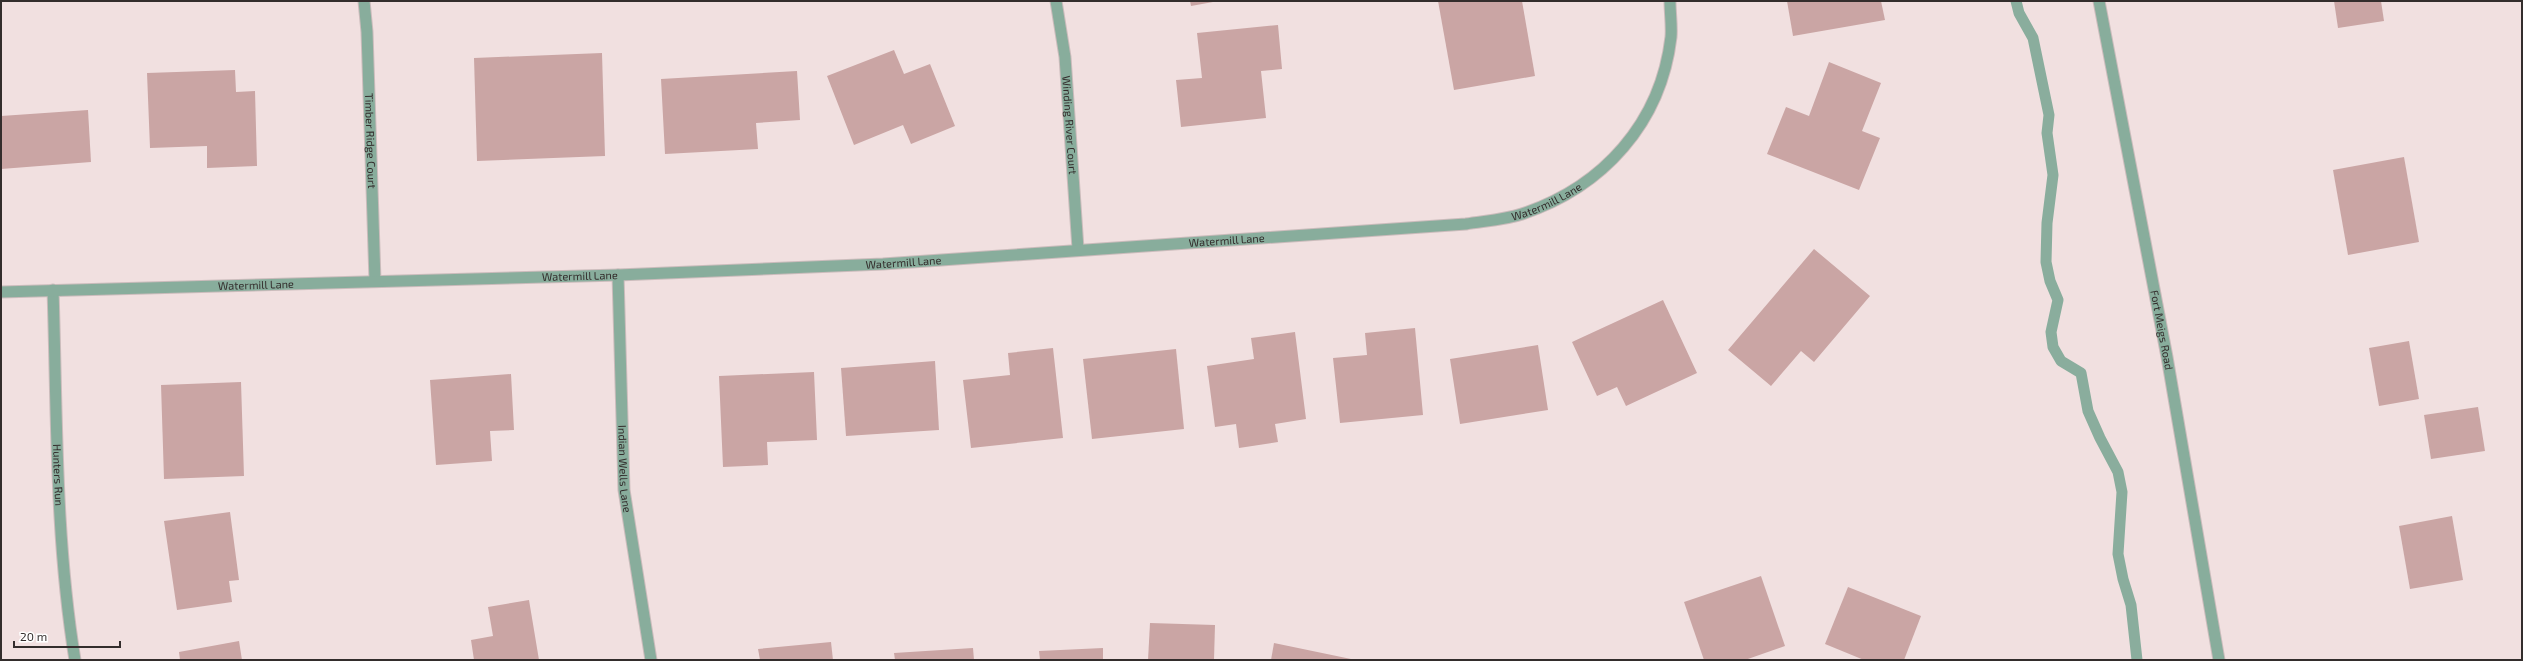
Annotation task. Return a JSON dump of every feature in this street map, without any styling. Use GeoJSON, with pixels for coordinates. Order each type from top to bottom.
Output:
{"type":"FeatureCollection","features":[{"type":"Feature","properties":{"kind":"street","name":"Timber Ridge Court"},"geometry":{"type":"LineString","coordinates":[[364,1],[367,32],[375,281]]}},
{"type":"Feature","properties":{"kind":"street","name":"Winding River Court"},"geometry":{"type":"LineString","coordinates":[[1056,1],[1064,57],[1078,249]]}},
{"type":"Feature","properties":{"kind":"street","name":"Watermill Lane"},"geometry":{"type":"LineString","coordinates":[[1,292],[618,275],[883,264],[1078,249],[1466,224],[1520,215],[1571,193],[1594,178],[1633,138],[1647,115],[1659,90],[1667,63],[1671,36],[1670,1]]}},
{"type":"Feature","properties":{"kind":"street","name":"Fort Meigs Road"},"geometry":{"type":"LineString","coordinates":[[2099,1],[2167,357],[2219,660]]}},
{"type":"Feature","properties":{"kind":"street","name":"Indian Wells Lane"},"geometry":{"type":"LineString","coordinates":[[618,275],[624,490],[651,660]]}},
{"type":"Feature","properties":{"kind":"street","name":"Hunters Run"},"geometry":{"type":"LineString","coordinates":[[53,290],[60,515],[69,623],[75,660]]}},
{"type":"Feature","properties":{"kind":"building"},"geometry":{"type":"Polygon","coordinates":[[[1190,1],[1213,1],[1213,2],[1191,6],[1190,1]]]}},
{"type":"Feature","properties":{"kind":"building"},"geometry":{"type":"Polygon","coordinates":[[[1438,1],[1522,1],[1535,76],[1454,90],[1438,1]]]}},
{"type":"Feature","properties":{"kind":"building"},"geometry":{"type":"Polygon","coordinates":[[[1787,1],[1881,1],[1885,20],[1793,36],[1787,1]]]}},
{"type":"Feature","properties":{"kind":"building"},"geometry":{"type":"Polygon","coordinates":[[[2334,1],[2381,1],[2384,21],[2338,28],[2334,1]]]}},
{"type":"Feature","properties":{"kind":"building"},"geometry":{"type":"Polygon","coordinates":[[[1278,25],[1282,69],[1261,71],[1266,118],[1181,127],[1176,80],[1202,78],[1197,33],[1278,25]]]}},
{"type":"Feature","properties":{"kind":"building"},"geometry":{"type":"Polygon","coordinates":[[[894,50],[904,74],[930,64],[955,126],[911,144],[903,125],[854,145],[827,76],[894,50]]]}},
{"type":"Feature","properties":{"kind":"building"},"geometry":{"type":"Polygon","coordinates":[[[602,53],[605,156],[477,161],[474,58],[602,53]]]}},
{"type":"Feature","properties":{"kind":"building"},"geometry":{"type":"Polygon","coordinates":[[[1829,62],[1881,83],[1862,131],[1880,138],[1859,190],[1767,154],[1786,107],[1809,116],[1829,62]]]}},
{"type":"Feature","properties":{"kind":"building"},"geometry":{"type":"Polygon","coordinates":[[[235,70],[236,92],[255,91],[257,166],[207,168],[207,146],[150,148],[147,73],[235,70]]]}},
{"type":"Feature","properties":{"kind":"building"},"geometry":{"type":"Polygon","coordinates":[[[797,71],[800,120],[756,123],[758,149],[665,154],[661,79],[797,71]]]}},
{"type":"Feature","properties":{"kind":"building"},"geometry":{"type":"Polygon","coordinates":[[[88,110],[91,162],[1,169],[1,116],[88,110]]]}},
{"type":"Feature","properties":{"kind":"building"},"geometry":{"type":"Polygon","coordinates":[[[2404,157],[2419,242],[2348,255],[2333,170],[2404,157]]]}},
{"type":"Feature","properties":{"kind":"building"},"geometry":{"type":"Polygon","coordinates":[[[1814,249],[1870,296],[1814,362],[1801,351],[1771,386],[1728,350],[1814,249]]]}},
{"type":"Feature","properties":{"kind":"building"},"geometry":{"type":"Polygon","coordinates":[[[1663,300],[1697,373],[1626,406],[1617,387],[1597,396],[1572,342],[1663,300]]]}},
{"type":"Feature","properties":{"kind":"building"},"geometry":{"type":"Polygon","coordinates":[[[1415,328],[1423,415],[1340,423],[1333,358],[1367,355],[1365,333],[1415,328]]]}},
{"type":"Feature","properties":{"kind":"building"},"geometry":{"type":"Polygon","coordinates":[[[1295,332],[1306,419],[1275,424],[1278,442],[1239,448],[1236,424],[1215,427],[1207,366],[1254,359],[1251,338],[1295,332]]]}},
{"type":"Feature","properties":{"kind":"building"},"geometry":{"type":"Polygon","coordinates":[[[2409,341],[2419,399],[2379,406],[2369,348],[2409,341]]]}},
{"type":"Feature","properties":{"kind":"building"},"geometry":{"type":"Polygon","coordinates":[[[1538,345],[1548,410],[1460,424],[1450,359],[1538,345]]]}},
{"type":"Feature","properties":{"kind":"building"},"geometry":{"type":"Polygon","coordinates":[[[1053,348],[1063,438],[971,448],[963,380],[1010,375],[1008,353],[1053,348]]]}},
{"type":"Feature","properties":{"kind":"building"},"geometry":{"type":"Polygon","coordinates":[[[1176,349],[1184,429],[1092,439],[1083,359],[1176,349]]]}},
{"type":"Feature","properties":{"kind":"building"},"geometry":{"type":"Polygon","coordinates":[[[935,361],[939,430],[846,436],[841,368],[935,361]]]}},
{"type":"Feature","properties":{"kind":"building"},"geometry":{"type":"Polygon","coordinates":[[[814,372],[817,440],[767,442],[768,465],[723,467],[719,376],[814,372]]]}},
{"type":"Feature","properties":{"kind":"building"},"geometry":{"type":"Polygon","coordinates":[[[511,374],[514,430],[490,431],[492,461],[436,465],[430,380],[511,374]]]}},
{"type":"Feature","properties":{"kind":"building"},"geometry":{"type":"Polygon","coordinates":[[[241,382],[244,476],[164,479],[161,385],[241,382]]]}},
{"type":"Feature","properties":{"kind":"building"},"geometry":{"type":"Polygon","coordinates":[[[2478,407],[2485,451],[2431,459],[2424,415],[2478,407]]]}},
{"type":"Feature","properties":{"kind":"building"},"geometry":{"type":"Polygon","coordinates":[[[230,512],[239,580],[229,581],[232,602],[177,610],[164,521],[230,512]]]}},
{"type":"Feature","properties":{"kind":"building"},"geometry":{"type":"Polygon","coordinates":[[[2452,516],[2463,580],[2410,589],[2399,526],[2452,516]]]}},
{"type":"Feature","properties":{"kind":"building"},"geometry":{"type":"Polygon","coordinates":[[[1761,576],[1785,646],[1745,660],[1704,660],[1684,602],[1761,576]]]}},
{"type":"Feature","properties":{"kind":"building"},"geometry":{"type":"Polygon","coordinates":[[[1848,587],[1921,616],[1904,660],[1864,660],[1825,644],[1848,587]]]}},
{"type":"Feature","properties":{"kind":"building"},"geometry":{"type":"Polygon","coordinates":[[[529,600],[539,660],[474,660],[471,640],[493,636],[488,607],[529,600]]]}},
{"type":"Feature","properties":{"kind":"building"},"geometry":{"type":"Polygon","coordinates":[[[1150,623],[1215,625],[1214,660],[1148,660],[1150,623]]]}},
{"type":"Feature","properties":{"kind":"building"},"geometry":{"type":"Polygon","coordinates":[[[239,641],[242,660],[180,660],[179,652],[239,641]]]}},
{"type":"Feature","properties":{"kind":"building"},"geometry":{"type":"Polygon","coordinates":[[[831,642],[833,660],[760,660],[758,649],[831,642]]]}},
{"type":"Feature","properties":{"kind":"building"},"geometry":{"type":"Polygon","coordinates":[[[1274,643],[1351,659],[1271,660],[1274,643]]]}},
{"type":"Feature","properties":{"kind":"building"},"geometry":{"type":"Polygon","coordinates":[[[973,648],[974,660],[895,660],[894,653],[973,648]]]}},
{"type":"Feature","properties":{"kind":"building"},"geometry":{"type":"Polygon","coordinates":[[[1103,648],[1103,660],[1040,660],[1039,651],[1103,648]]]}},
{"type":"Feature","properties":{"kind":"waterway"},"geometry":{"type":"LineString","coordinates":[[2016,1],[2019,13],[2033,38],[2049,115],[2047,133],[2053,175],[2047,223],[2046,262],[2050,281],[2058,300],[2051,332],[2053,347],[2061,361],[2081,373],[2088,411],[2118,472],[2122,492],[2118,554],[2123,579],[2131,605],[2137,660]]}}]}
